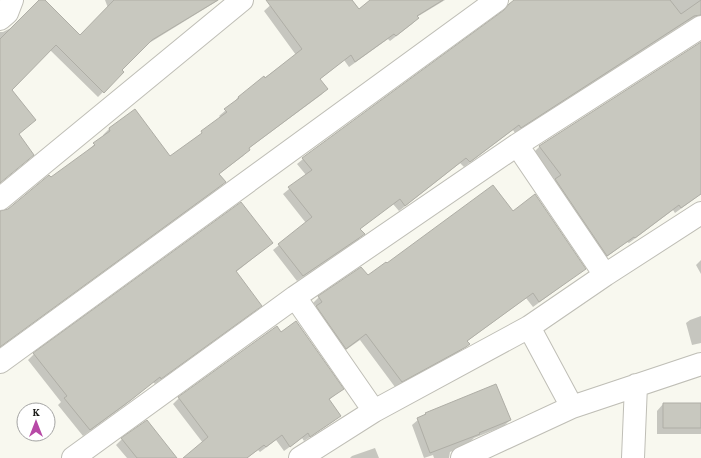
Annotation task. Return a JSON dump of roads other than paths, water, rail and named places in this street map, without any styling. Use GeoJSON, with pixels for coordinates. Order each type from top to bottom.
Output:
{"type":"FeatureCollection","features":[{"type":"Feature","properties":{"kind":"street"},"geometry":{"type":"LineString","coordinates":[[0,19],[7,12],[12,0]]}},
{"type":"Feature","properties":{"kind":"street"},"geometry":{"type":"LineString","coordinates":[[0,200],[242,0]]}},
{"type":"Feature","properties":{"kind":"street"},"geometry":{"type":"LineString","coordinates":[[0,362],[497,0]]}},
{"type":"Feature","properties":{"kind":"street"},"geometry":{"type":"LineString","coordinates":[[73,458],[295,297],[517,145],[701,27]]}},
{"type":"Feature","properties":{"kind":"street"},"geometry":{"type":"LineString","coordinates":[[517,145],[605,275]]}},
{"type":"Feature","properties":{"kind":"street"},"geometry":{"type":"LineString","coordinates":[[300,458],[374,411],[529,327],[605,275],[701,213]]}},
{"type":"Feature","properties":{"kind":"street"},"geometry":{"type":"LineString","coordinates":[[295,297],[374,411]]}},
{"type":"Feature","properties":{"kind":"street"},"geometry":{"type":"LineString","coordinates":[[529,327],[572,407]]}},
{"type":"Feature","properties":{"kind":"street"},"geometry":{"type":"LineString","coordinates":[[462,458],[572,407],[701,364]]}},
{"type":"Feature","properties":{"kind":"street"},"geometry":{"type":"LineString","coordinates":[[633,458],[636,385]]}}]}
